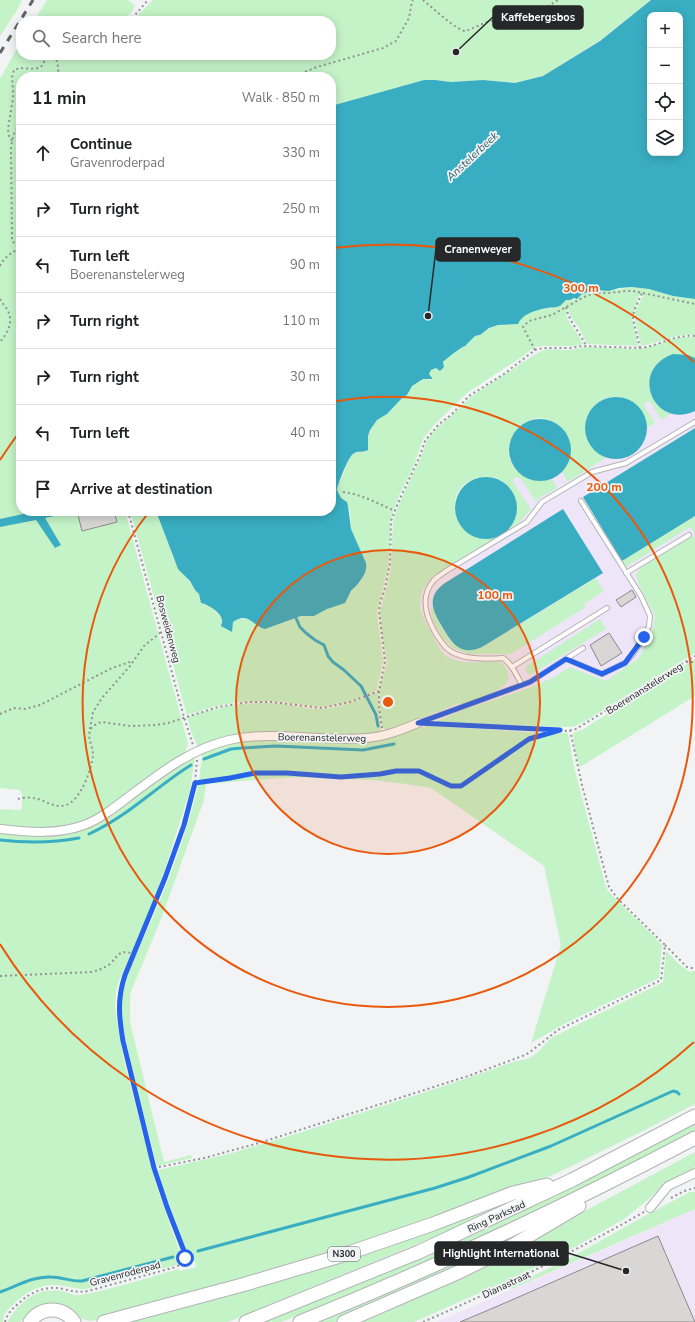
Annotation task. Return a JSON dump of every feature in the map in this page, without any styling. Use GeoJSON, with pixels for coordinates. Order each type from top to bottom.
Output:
{"type":"FeatureCollection","features":[{"type":"Feature","properties":{"kind":"main road","name":"Ring Parkstad"},"geometry":{"type":"LineString","coordinates":[[246,1322],[419,1252],[572,1180],[695,1116]]}},
{"type":"Feature","properties":{"kind":"main road","name":"Ring Parkstad"},"geometry":{"type":"LineString","coordinates":[[300,1322],[368,1295],[509,1231],[648,1163],[695,1138]]}},
{"type":"Feature","properties":{"kind":"main road"},"geometry":{"type":"LineString","coordinates":[[344,1322],[459,1272],[510,1247],[648,1163]]}},
{"type":"Feature","properties":{"kind":"main road","name":"N300"},"geometry":{"type":"LineString","coordinates":[[104,1322],[215,1293],[291,1271],[391,1238],[513,1194],[572,1180]]}},
{"type":"Feature","properties":{"kind":"main road"},"geometry":{"type":"LineString","coordinates":[[30,1322],[34,1316],[39,1313],[55,1310],[70,1316],[74,1322]]}},
{"type":"Feature","properties":{"kind":"street","name":"Boerenanstelerweg"},"geometry":{"type":"LineString","coordinates":[[0,829],[22,832],[46,832],[60,831],[85,824],[102,816],[167,769],[196,752],[210,745],[229,740],[265,736],[366,738],[383,735],[418,723]]}},
{"type":"Feature","properties":{"kind":"street"},"geometry":{"type":"LineString","coordinates":[[650,1208],[668,1186],[695,1173]]}},
{"type":"Feature","properties":{"kind":"lane"},"geometry":{"type":"LineString","coordinates":[[522,685],[512,667],[503,658],[468,657],[458,655],[451,652],[443,645],[430,623],[425,604],[427,592],[434,580],[446,571],[527,522],[542,502],[592,472],[626,463],[695,422]]}},
{"type":"Feature","properties":{"kind":"lane"},"geometry":{"type":"LineString","coordinates":[[566,659],[602,674],[625,663],[644,637],[649,626],[650,616],[641,596],[581,501]]}},
{"type":"Feature","properties":{"kind":"lane"},"geometry":{"type":"LineString","coordinates":[[626,573],[689,535]]}},
{"type":"Feature","properties":{"kind":"lane"},"geometry":{"type":"LineString","coordinates":[[512,667],[607,608]]}},
{"type":"Feature","properties":{"kind":"lane"},"geometry":{"type":"LineString","coordinates":[[418,723],[530,682],[583,648]]}},
{"type":"Feature","properties":{"kind":"path"},"geometry":{"type":"LineString","coordinates":[[134,16],[148,0]]}},
{"type":"Feature","properties":{"kind":"path"},"geometry":{"type":"LineString","coordinates":[[304,72],[383,48],[396,41],[409,18],[412,1],[414,0]]}},
{"type":"Feature","properties":{"kind":"path"},"geometry":{"type":"LineString","coordinates":[[423,0],[463,32],[487,22],[503,18],[520,18],[536,14],[558,0]]}},
{"type":"Feature","properties":{"kind":"path"},"geometry":{"type":"LineString","coordinates":[[12,141],[9,136],[8,129],[13,90],[12,73],[18,68],[32,70],[41,67],[45,60]]}},
{"type":"Feature","properties":{"kind":"path"},"geometry":{"type":"LineString","coordinates":[[56,60],[58,72]]}},
{"type":"Feature","properties":{"kind":"path"},"geometry":{"type":"LineString","coordinates":[[16,130],[12,141],[12,241],[16,244]]}},
{"type":"Feature","properties":{"kind":"path"},"geometry":{"type":"LineString","coordinates":[[0,266],[2,261],[16,250]]}},
{"type":"Feature","properties":{"kind":"path"},"geometry":{"type":"LineString","coordinates":[[535,350],[524,327],[529,321],[552,315],[594,293],[610,293],[626,290],[695,304]]}},
{"type":"Feature","properties":{"kind":"path"},"geometry":{"type":"LineString","coordinates":[[640,348],[633,319],[634,311],[642,293]]}},
{"type":"Feature","properties":{"kind":"path"},"geometry":{"type":"LineString","coordinates":[[0,299],[8,311],[10,323],[6,334],[0,342]]}},
{"type":"Feature","properties":{"kind":"path"},"geometry":{"type":"LineString","coordinates":[[566,307],[571,321],[582,336],[586,346]]}},
{"type":"Feature","properties":{"kind":"path"},"geometry":{"type":"LineString","coordinates":[[383,735],[380,717],[379,690],[385,661],[379,611],[389,571],[392,540],[391,521],[425,441],[432,431],[452,414],[468,396],[504,374],[535,350],[543,348],[570,348],[586,346],[640,348],[680,336],[695,336]]}},
{"type":"Feature","properties":{"kind":"path"},"geometry":{"type":"LineString","coordinates":[[343,492],[364,498],[395,511]]}},
{"type":"Feature","properties":{"kind":"path","name":"Bosweidenweg"},"geometry":{"type":"LineString","coordinates":[[129,516],[184,717],[196,752]]}},
{"type":"Feature","properties":{"kind":"path"},"geometry":{"type":"LineString","coordinates":[[18,799],[34,798],[60,806],[70,803],[75,798],[85,784],[93,755],[89,737],[93,712],[102,698],[144,646],[161,632]]}},
{"type":"Feature","properties":{"kind":"path","name":"Boerenanstelerweg"},"geometry":{"type":"LineString","coordinates":[[418,723],[576,730],[695,656]]}},
{"type":"Feature","properties":{"kind":"path"},"geometry":{"type":"LineString","coordinates":[[0,714],[14,708],[25,709],[40,704],[112,668],[133,661]]}},
{"type":"Feature","properties":{"kind":"path"},"geometry":{"type":"LineString","coordinates":[[686,662],[695,662]]}},
{"type":"Feature","properties":{"kind":"path"},"geometry":{"type":"LineString","coordinates":[[90,730],[96,724],[101,722],[131,726],[168,723],[211,708],[239,703],[271,702],[322,708],[346,704],[379,690]]}},
{"type":"Feature","properties":{"kind":"path"},"geometry":{"type":"LineString","coordinates":[[195,783],[255,773],[287,773],[341,777],[380,774],[396,771],[419,771],[451,786],[458,787],[529,739],[560,730]]}},
{"type":"Feature","properties":{"kind":"path"},"geometry":{"type":"LineString","coordinates":[[570,730],[582,785],[609,887],[618,899],[687,967],[695,968]]}},
{"type":"Feature","properties":{"kind":"path","name":"Gravenroderpad"},"geometry":{"type":"LineString","coordinates":[[5,1322],[9,1313],[18,1303],[30,1294],[44,1288],[60,1288],[77,1292],[88,1291],[176,1267],[181,1264],[185,1258],[184,1251],[154,1168],[123,1041],[119,1002],[122,986],[165,878],[184,825],[195,783],[196,752]]}},
{"type":"Feature","properties":{"kind":"path"},"geometry":{"type":"LineString","coordinates":[[154,1168],[204,1158],[259,1143],[465,1077],[525,1055],[558,1030],[661,980],[665,945]]}},
{"type":"Feature","properties":{"kind":"path"},"geometry":{"type":"LineString","coordinates":[[0,976],[92,972],[100,970],[106,966],[121,952],[126,951],[134,954]]}},
{"type":"Feature","properties":{"kind":"path"},"geometry":{"type":"LineString","coordinates":[[670,1198],[684,1191],[695,1188]]}},
{"type":"Feature","properties":{"kind":"path","name":"Dianastraat"},"geometry":{"type":"LineString","coordinates":[[423,1322],[480,1297],[560,1258],[650,1208]]}},
{"type":"Feature","properties":{"kind":"shaded area"},"geometry":{"type":"Polygon","coordinates":[[[695,342],[695,650],[572,727],[468,721],[460,701],[396,595],[445,528],[695,342]]]}},
{"type":"Feature","properties":{"kind":"shaded area"},"geometry":{"type":"Polygon","coordinates":[[[695,1209],[695,1322],[437,1322],[612,1246],[695,1209]]]}},
{"type":"Feature","properties":{"kind":"green space"},"geometry":{"type":"Polygon","coordinates":[[[0,0],[22,0],[0,36],[0,0]]]}},
{"type":"Feature","properties":{"kind":"green space"},"geometry":{"type":"Polygon","coordinates":[[[47,0],[128,0],[135,6],[128,16],[37,16],[47,0]]]}},
{"type":"Feature","properties":{"kind":"green space"},"geometry":{"type":"Polygon","coordinates":[[[153,0],[651,0],[599,41],[543,76],[515,83],[483,80],[451,82],[424,80],[336,105],[336,72],[16,72],[16,516],[95,516],[117,522],[115,516],[126,516],[188,743],[185,753],[104,810],[91,817],[78,822],[54,827],[41,828],[0,825],[0,809],[20,810],[22,808],[22,794],[20,790],[0,788],[0,79],[16,50],[16,60],[336,60],[336,16],[137,16],[153,0]]]}},
{"type":"Feature","properties":{"kind":"green space"},"geometry":{"type":"Polygon","coordinates":[[[632,287],[649,289],[673,296],[695,299],[695,335],[681,335],[641,346],[635,320],[635,312],[643,296],[639,295],[632,317],[638,346],[587,344],[578,326],[570,316],[569,310],[566,311],[570,324],[583,344],[574,346],[535,347],[467,393],[435,424],[423,439],[413,468],[399,496],[390,521],[388,568],[377,612],[383,661],[377,690],[367,695],[359,682],[333,660],[324,643],[308,633],[297,618],[301,616],[312,616],[331,607],[345,603],[350,593],[361,581],[366,570],[366,565],[351,529],[350,511],[346,501],[341,498],[337,490],[351,456],[357,452],[361,452],[368,444],[368,436],[372,426],[407,395],[412,386],[423,379],[431,380],[431,376],[429,374],[431,370],[436,368],[439,370],[444,367],[443,364],[445,359],[465,346],[475,336],[479,336],[488,329],[498,325],[518,324],[525,315],[530,312],[560,306],[566,300],[577,299],[582,294],[594,290],[607,291],[632,287]]]}},
{"type":"Feature","properties":{"kind":"green space"},"geometry":{"type":"Polygon","coordinates":[[[679,337],[695,337],[695,358],[680,354],[668,356],[658,363],[652,372],[649,383],[651,395],[658,405],[671,414],[661,420],[651,403],[648,401],[644,405],[655,423],[647,428],[644,417],[631,401],[613,397],[603,399],[595,405],[588,415],[585,428],[587,438],[593,446],[599,453],[607,457],[568,482],[562,472],[568,461],[570,450],[568,440],[563,430],[556,423],[546,419],[535,419],[524,423],[518,428],[512,437],[509,447],[509,456],[512,464],[517,471],[533,480],[542,481],[552,479],[557,488],[539,498],[536,502],[521,479],[516,477],[514,478],[513,482],[531,509],[520,522],[507,530],[515,518],[516,510],[508,487],[504,482],[496,478],[480,477],[471,480],[461,488],[456,497],[455,507],[457,518],[462,527],[470,534],[481,538],[494,539],[432,577],[422,593],[420,608],[425,622],[437,644],[443,653],[448,657],[463,662],[501,662],[507,670],[508,679],[505,685],[466,709],[527,689],[552,678],[570,667],[606,681],[639,658],[653,629],[655,616],[639,585],[636,575],[638,571],[643,566],[695,535],[695,653],[587,720],[573,727],[434,722],[463,710],[461,703],[387,731],[382,727],[380,710],[380,686],[387,663],[380,611],[391,567],[393,521],[427,440],[440,425],[472,396],[537,353],[547,349],[568,350],[586,347],[640,349],[679,337]]]}},
{"type":"Feature","properties":{"kind":"green space"},"geometry":{"type":"Polygon","coordinates":[[[131,516],[158,516],[174,560],[199,594],[201,603],[209,606],[222,617],[223,621],[221,626],[232,630],[233,622],[246,619],[267,628],[295,618],[303,631],[323,646],[326,655],[330,660],[345,671],[359,685],[365,696],[349,702],[322,707],[271,701],[239,702],[216,706],[187,715],[131,516]]]}},
{"type":"Feature","properties":{"kind":"green space"},"geometry":{"type":"Polygon","coordinates":[[[695,516],[695,534],[690,527],[626,567],[622,561],[695,516]]]}},
{"type":"Feature","properties":{"kind":"green space"},"geometry":{"type":"Polygon","coordinates":[[[596,578],[604,591],[584,604],[586,607],[511,654],[469,654],[453,648],[442,637],[432,620],[432,605],[435,616],[451,642],[482,647],[596,578]]]}},
{"type":"Feature","properties":{"kind":"green space"},"geometry":{"type":"Polygon","coordinates":[[[600,619],[606,629],[532,674],[528,674],[525,669],[527,666],[600,619]]]}},
{"type":"Feature","properties":{"kind":"green space"},"geometry":{"type":"Polygon","coordinates":[[[695,659],[695,696],[580,767],[575,752],[573,733],[584,729],[695,659]]]}},
{"type":"Feature","properties":{"kind":"green space"},"geometry":{"type":"Polygon","coordinates":[[[378,692],[381,732],[403,733],[428,726],[546,733],[528,739],[464,783],[457,786],[451,785],[420,770],[395,769],[377,773],[341,776],[277,771],[199,781],[202,757],[192,734],[187,717],[217,708],[258,703],[275,703],[324,709],[342,705],[365,697],[379,727],[377,714],[368,696],[378,692]]]}},
{"type":"Feature","properties":{"kind":"green space"},"geometry":{"type":"Polygon","coordinates":[[[552,733],[568,733],[574,767],[608,891],[662,945],[659,978],[564,1024],[531,1043],[561,945],[544,866],[431,788],[374,780],[294,777],[206,784],[204,800],[161,919],[130,994],[130,1022],[164,1162],[191,1155],[192,1158],[157,1166],[135,1082],[125,1033],[122,997],[131,965],[151,922],[174,865],[199,783],[269,773],[341,777],[395,772],[420,772],[451,787],[461,787],[528,741],[552,733]]]}},
{"type":"Feature","properties":{"kind":"green space"},"geometry":{"type":"Polygon","coordinates":[[[195,757],[190,790],[164,872],[154,901],[119,981],[116,992],[115,1006],[125,1065],[156,1185],[182,1258],[180,1264],[86,1289],[57,1285],[44,1286],[32,1290],[21,1297],[7,1310],[3,1322],[0,1322],[0,832],[70,832],[181,764],[195,757]]]}},
{"type":"Feature","properties":{"kind":"green space"},"geometry":{"type":"Polygon","coordinates":[[[666,952],[690,972],[695,971],[695,1104],[553,1175],[385,1237],[92,1321],[81,1318],[64,1307],[28,1316],[20,1322],[8,1322],[20,1305],[38,1293],[45,1291],[56,1291],[81,1295],[118,1287],[179,1269],[180,1271],[196,1267],[195,1261],[191,1262],[164,1191],[158,1170],[229,1154],[302,1132],[528,1058],[536,1054],[551,1038],[663,982],[666,952]]]}},
{"type":"Feature","properties":{"kind":"green space"},"geometry":{"type":"Polygon","coordinates":[[[695,1122],[695,1133],[583,1190],[410,1270],[281,1322],[259,1322],[695,1122]]]}},
{"type":"Feature","properties":{"kind":"green space"},"geometry":{"type":"Polygon","coordinates":[[[695,1152],[695,1167],[668,1181],[624,1219],[559,1256],[414,1322],[352,1322],[512,1250],[695,1152]]]}},
{"type":"Feature","properties":{"kind":"green space"},"geometry":{"type":"Polygon","coordinates":[[[690,1192],[695,1192],[695,1209],[512,1289],[510,1287],[568,1259],[690,1192]]]}},
{"type":"Feature","properties":{"kind":"green space"},"geometry":{"type":"Polygon","coordinates":[[[513,1197],[515,1201],[446,1232],[228,1322],[117,1322],[513,1197]]]}},
{"type":"Feature","properties":{"kind":"green space"},"geometry":{"type":"Polygon","coordinates":[[[536,1225],[536,1229],[363,1310],[335,1322],[317,1322],[427,1275],[536,1225]]]}},
{"type":"Feature","properties":{"kind":"water","name":"Anstelerbeek"},"geometry":{"type":"Polygon","coordinates":[[[651,0],[695,0],[695,299],[673,296],[649,289],[632,287],[619,288],[609,291],[595,290],[582,294],[577,299],[574,298],[566,300],[560,306],[534,311],[526,315],[518,324],[498,325],[489,328],[480,335],[475,336],[465,346],[443,362],[444,367],[440,371],[436,368],[431,370],[429,374],[432,379],[423,379],[412,386],[407,395],[403,397],[387,414],[377,420],[368,436],[368,450],[353,454],[346,465],[337,490],[341,498],[347,502],[351,529],[366,563],[366,567],[364,575],[351,591],[345,603],[327,609],[314,616],[301,616],[265,629],[250,620],[243,618],[238,619],[233,622],[232,632],[221,626],[221,617],[217,612],[201,603],[199,594],[190,581],[178,569],[158,516],[336,516],[336,105],[424,80],[451,82],[483,80],[515,83],[543,76],[600,41],[651,0]]]}},
{"type":"Feature","properties":{"kind":"water"},"geometry":{"type":"Polygon","coordinates":[[[673,354],[688,355],[695,358],[695,411],[680,415],[668,412],[658,406],[652,396],[649,384],[652,372],[659,362],[673,354]]]}},
{"type":"Feature","properties":{"kind":"water"},"geometry":{"type":"Polygon","coordinates":[[[616,397],[628,399],[638,406],[645,416],[647,428],[645,440],[638,450],[628,457],[616,459],[604,457],[594,450],[587,440],[585,428],[587,416],[594,406],[604,399],[616,397]]]}},
{"type":"Feature","properties":{"kind":"water"},"geometry":{"type":"Polygon","coordinates":[[[534,419],[546,419],[562,428],[569,438],[571,450],[569,462],[562,472],[546,481],[534,481],[523,476],[514,467],[509,456],[509,444],[514,433],[523,424],[534,419]]]}},
{"type":"Feature","properties":{"kind":"water"},"geometry":{"type":"Polygon","coordinates":[[[695,428],[695,516],[622,561],[583,497],[695,428]]]}},
{"type":"Feature","properties":{"kind":"water"},"geometry":{"type":"Polygon","coordinates":[[[486,477],[498,479],[508,486],[515,496],[517,508],[515,520],[508,530],[498,537],[486,539],[474,537],[464,530],[457,520],[455,508],[457,496],[464,486],[474,479],[486,477]]]}},
{"type":"Feature","properties":{"kind":"water"},"geometry":{"type":"Polygon","coordinates":[[[563,509],[603,573],[482,647],[468,650],[454,644],[439,622],[434,610],[433,598],[439,588],[563,509]]]}},
{"type":"Feature","properties":{"kind":"water"},"geometry":{"type":"Polygon","coordinates":[[[16,516],[54,516],[45,518],[61,545],[55,548],[36,520],[0,527],[0,519],[16,516]]]}},
{"type":"Feature","properties":{"kind":"building"},"geometry":{"type":"Polygon","coordinates":[[[78,516],[115,516],[117,522],[82,531],[78,516]]]}},
{"type":"Feature","properties":{"kind":"building"},"geometry":{"type":"Polygon","coordinates":[[[632,590],[636,597],[621,607],[616,600],[632,590]]]}},
{"type":"Feature","properties":{"kind":"building"},"geometry":{"type":"Polygon","coordinates":[[[609,633],[622,653],[601,666],[590,645],[609,633]]]}},
{"type":"Feature","properties":{"kind":"building"},"geometry":{"type":"Polygon","coordinates":[[[658,1236],[695,1322],[460,1322],[498,1306],[658,1236]]]}},
{"type":"Feature","properties":{"kind":"waterway"},"geometry":{"type":"LineString","coordinates":[[296,618],[300,627],[306,633],[324,645],[328,656],[333,662],[361,686],[376,715],[378,726]]}},
{"type":"Feature","properties":{"kind":"waterway"},"geometry":{"type":"LineString","coordinates":[[204,759],[231,749],[242,748],[276,746],[363,750],[394,744]]}},
{"type":"Feature","properties":{"kind":"waterway"},"geometry":{"type":"LineString","coordinates":[[89,834],[116,819],[191,765]]}},
{"type":"Feature","properties":{"kind":"waterway"},"geometry":{"type":"LineString","coordinates":[[0,840],[40,842],[79,838]]}},
{"type":"Feature","properties":{"kind":"waterway"},"geometry":{"type":"LineString","coordinates":[[198,1251],[435,1188],[469,1177],[551,1146],[673,1091],[679,1094]]}},
{"type":"Feature","properties":{"kind":"waterway"},"geometry":{"type":"LineString","coordinates":[[0,1292],[38,1278],[55,1277],[82,1281],[173,1257]]}},
{"type":"Feature","properties":{"kind":"railway"},"geometry":{"type":"LineString","coordinates":[[23,16],[33,0]]}},
{"type":"Feature","properties":{"kind":"railway"},"geometry":{"type":"LineString","coordinates":[[0,53],[16,27]]}},
{"type":"Feature","properties":{"kind":"place","name":"Kaffebergsbos"},"geometry":{"type":"Point","coordinates":[456,52]}},
{"type":"Feature","properties":{"kind":"place","name":"Cranenweyer"},"geometry":{"type":"Point","coordinates":[428,316]}},
{"type":"Feature","properties":{"kind":"place","name":"Highlight International"},"geometry":{"type":"Point","coordinates":[626,1271]}},
{"type":"Feature","properties":{"kind":"route"},"geometry":{"type":"LineString","coordinates":[[185,1258],[184,1251],[159,1186],[138,1107],[120,1026],[119,1002],[125,975],[165,878],[184,825],[195,783],[270,772],[341,777],[380,774],[396,771],[419,771],[451,786],[458,787],[529,739],[560,730],[418,723],[530,682],[566,659],[602,674],[625,663],[644,637]]}}]}
